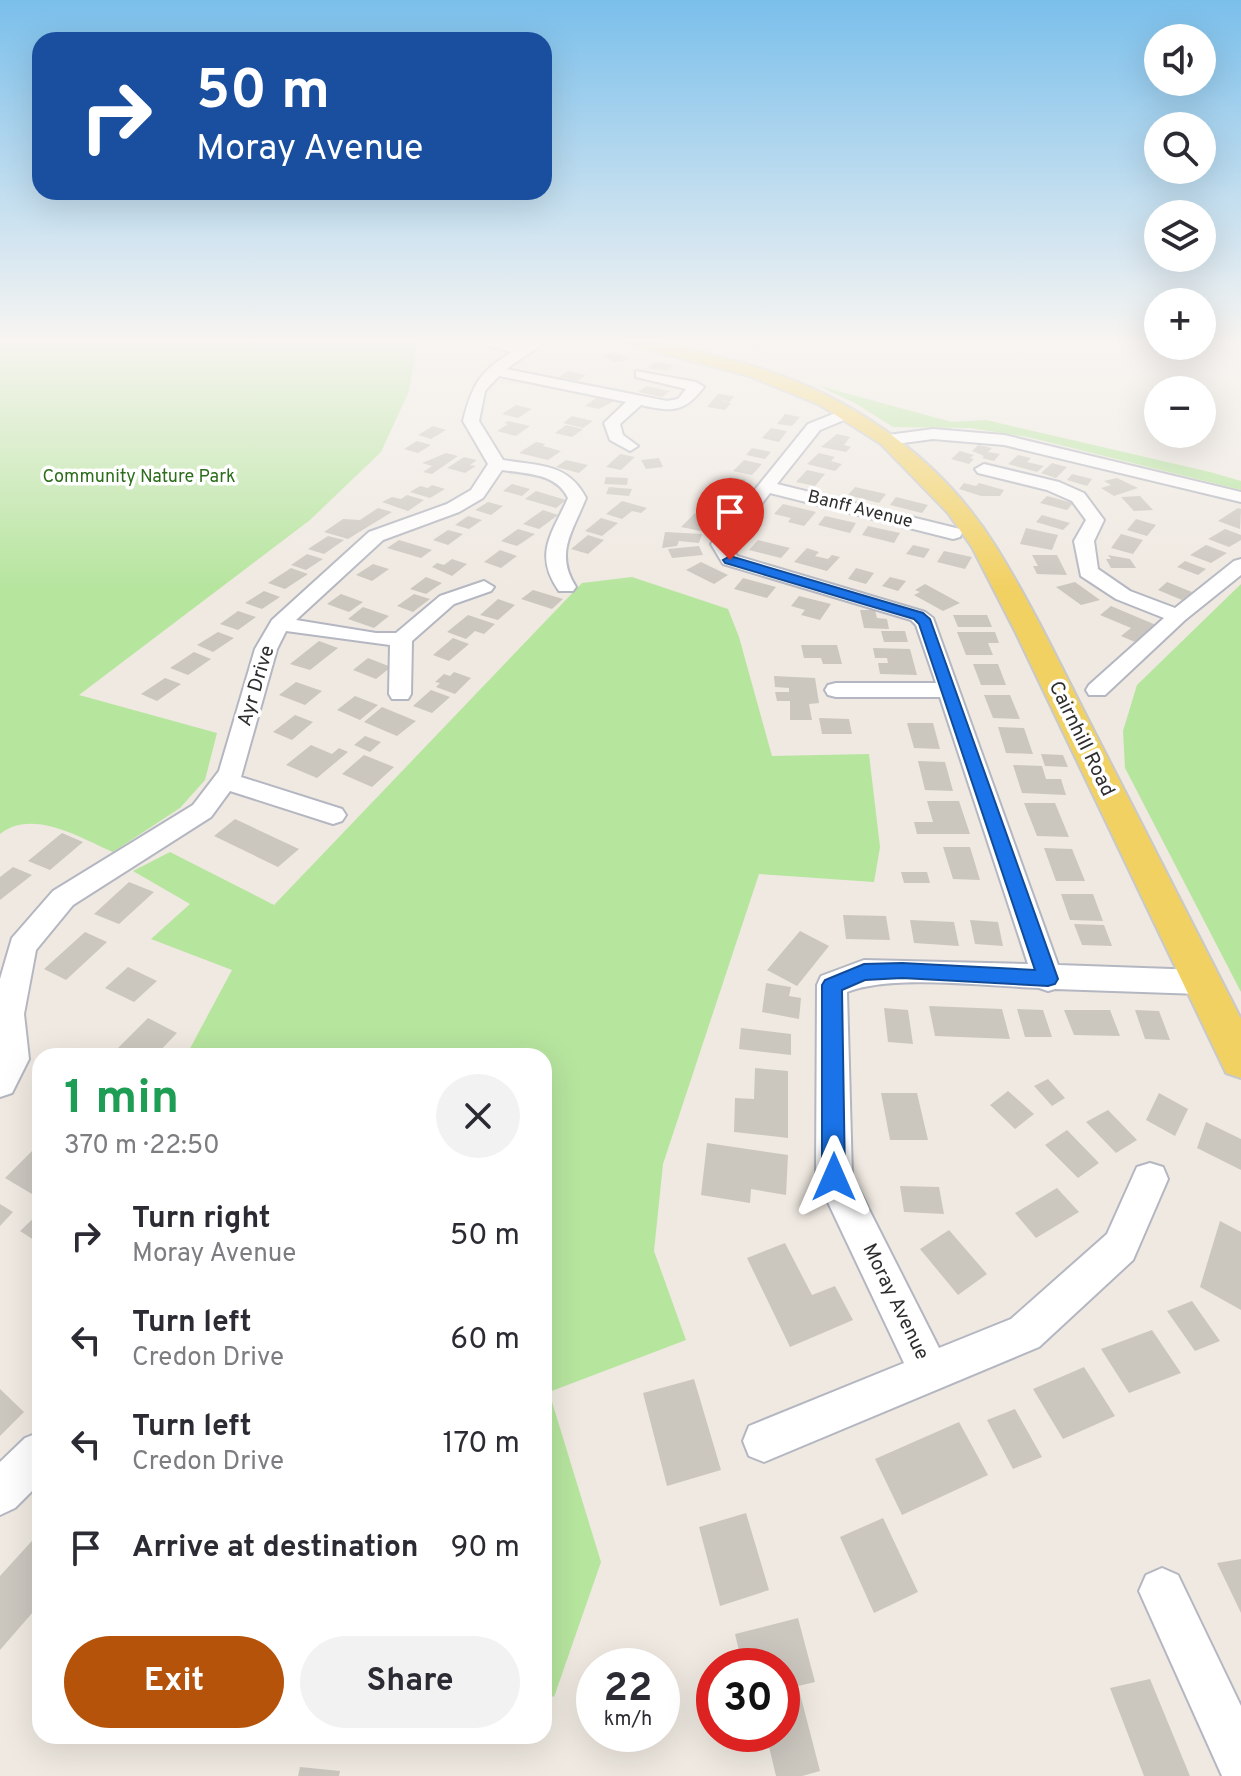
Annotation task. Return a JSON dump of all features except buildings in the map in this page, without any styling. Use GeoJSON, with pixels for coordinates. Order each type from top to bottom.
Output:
{"type":"FeatureCollection","features":[{"type":"Feature","properties":{"kind":"main road","name":"Cairnhill Road"},"geometry":{"type":"LineString","coordinates":[[861,422],[888,440],[956,508],[984,547],[1029,631],[1241,1060]]}},
{"type":"Feature","properties":{"kind":"street"},"geometry":{"type":"LineString","coordinates":[[472,422],[497,464],[550,473],[569,482],[577,498],[552,553],[555,574],[566,587]]}},
{"type":"Feature","properties":{"kind":"street"},"geometry":{"type":"LineString","coordinates":[[613,422],[616,437],[630,446]]}},
{"type":"Feature","properties":{"kind":"street"},"geometry":{"type":"LineString","coordinates":[[826,422],[814,427],[721,544],[730,560],[918,616],[926,622],[1048,979]]}},
{"type":"Feature","properties":{"kind":"street"},"geometry":{"type":"LineString","coordinates":[[888,440],[933,434],[1004,440],[1241,497]]}},
{"type":"Feature","properties":{"kind":"street","name":"Ayr Drive"},"geometry":{"type":"LineString","coordinates":[[0,1083],[13,1059],[8,1014],[22,946],[63,898],[202,811],[231,773],[266,649],[279,624],[376,536],[453,508],[477,494],[497,464]]}},
{"type":"Feature","properties":{"kind":"street"},"geometry":{"type":"LineString","coordinates":[[984,469],[1053,486],[1078,497],[1095,520],[1084,541],[1088,572],[1123,595],[1178,616]]}},
{"type":"Feature","properties":{"kind":"street","name":"Banff Avenue"},"geometry":{"type":"LineString","coordinates":[[766,487],[953,533]]}},
{"type":"Feature","properties":{"kind":"street"},"geometry":{"type":"LineString","coordinates":[[1097,690],[1178,616],[1241,565]]}},
{"type":"Feature","properties":{"kind":"street"},"geometry":{"type":"LineString","coordinates":[[279,624],[376,639],[401,639],[447,600],[484,587]]}},
{"type":"Feature","properties":{"kind":"street"},"geometry":{"type":"LineString","coordinates":[[400,694],[401,639]]}},
{"type":"Feature","properties":{"kind":"street"},"geometry":{"type":"LineString","coordinates":[[836,690],[948,690]]}},
{"type":"Feature","properties":{"kind":"street"},"geometry":{"type":"LineString","coordinates":[[225,781],[333,815]]}},
{"type":"Feature","properties":{"kind":"street","name":"Moray Avenue"},"geometry":{"type":"LineString","coordinates":[[929,1371],[834,1177],[832,985],[864,972],[902,971],[1048,979],[1200,982]]}},
{"type":"Feature","properties":{"kind":"street","name":"Moray Avenue"},"geometry":{"type":"LineString","coordinates":[[764,1441],[1025,1333],[1120,1247],[1150,1179]]}},
{"type":"Feature","properties":{"kind":"street"},"geometry":{"type":"LineString","coordinates":[[0,1493],[32,1461]]}},
{"type":"Feature","properties":{"kind":"street"},"geometry":{"type":"LineString","coordinates":[[1162,1591],[1241,1761]]}},
{"type":"Feature","properties":{"kind":"green space","name":"Community Nature Park"},"geometry":{"type":"Polygon","coordinates":[[[0,422],[395,422],[381,452],[310,520],[79,695],[217,733],[205,780],[180,808],[113,852],[71,833],[42,825],[13,827],[0,834],[0,422]]]}},
{"type":"Feature","properties":{"kind":"green space"},"geometry":{"type":"Polygon","coordinates":[[[885,422],[994,422],[1210,472],[1241,481],[1241,490],[1028,437],[970,428],[893,427],[885,422]]]}},
{"type":"Feature","properties":{"kind":"green space"},"geometry":{"type":"Polygon","coordinates":[[[632,577],[728,609],[739,637],[772,756],[869,754],[880,847],[874,882],[759,874],[663,1164],[654,1251],[686,1340],[552,1391],[552,1048],[190,1048],[232,970],[151,939],[190,904],[133,871],[170,852],[274,905],[582,583],[632,577]]]}},
{"type":"Feature","properties":{"kind":"green space"},"geometry":{"type":"Polygon","coordinates":[[[1241,584],[1241,992],[1125,768],[1123,731],[1137,685],[1241,584]]]}},
{"type":"Feature","properties":{"kind":"green space"},"geometry":{"type":"Polygon","coordinates":[[[552,1402],[601,1562],[552,1696],[552,1402]]]}},
{"type":"Feature","properties":{"kind":"route"},"geometry":{"type":"LineString","coordinates":[[730,560],[918,616],[926,622],[1048,979],[902,971],[864,972],[832,985],[834,1177]]}}]}
